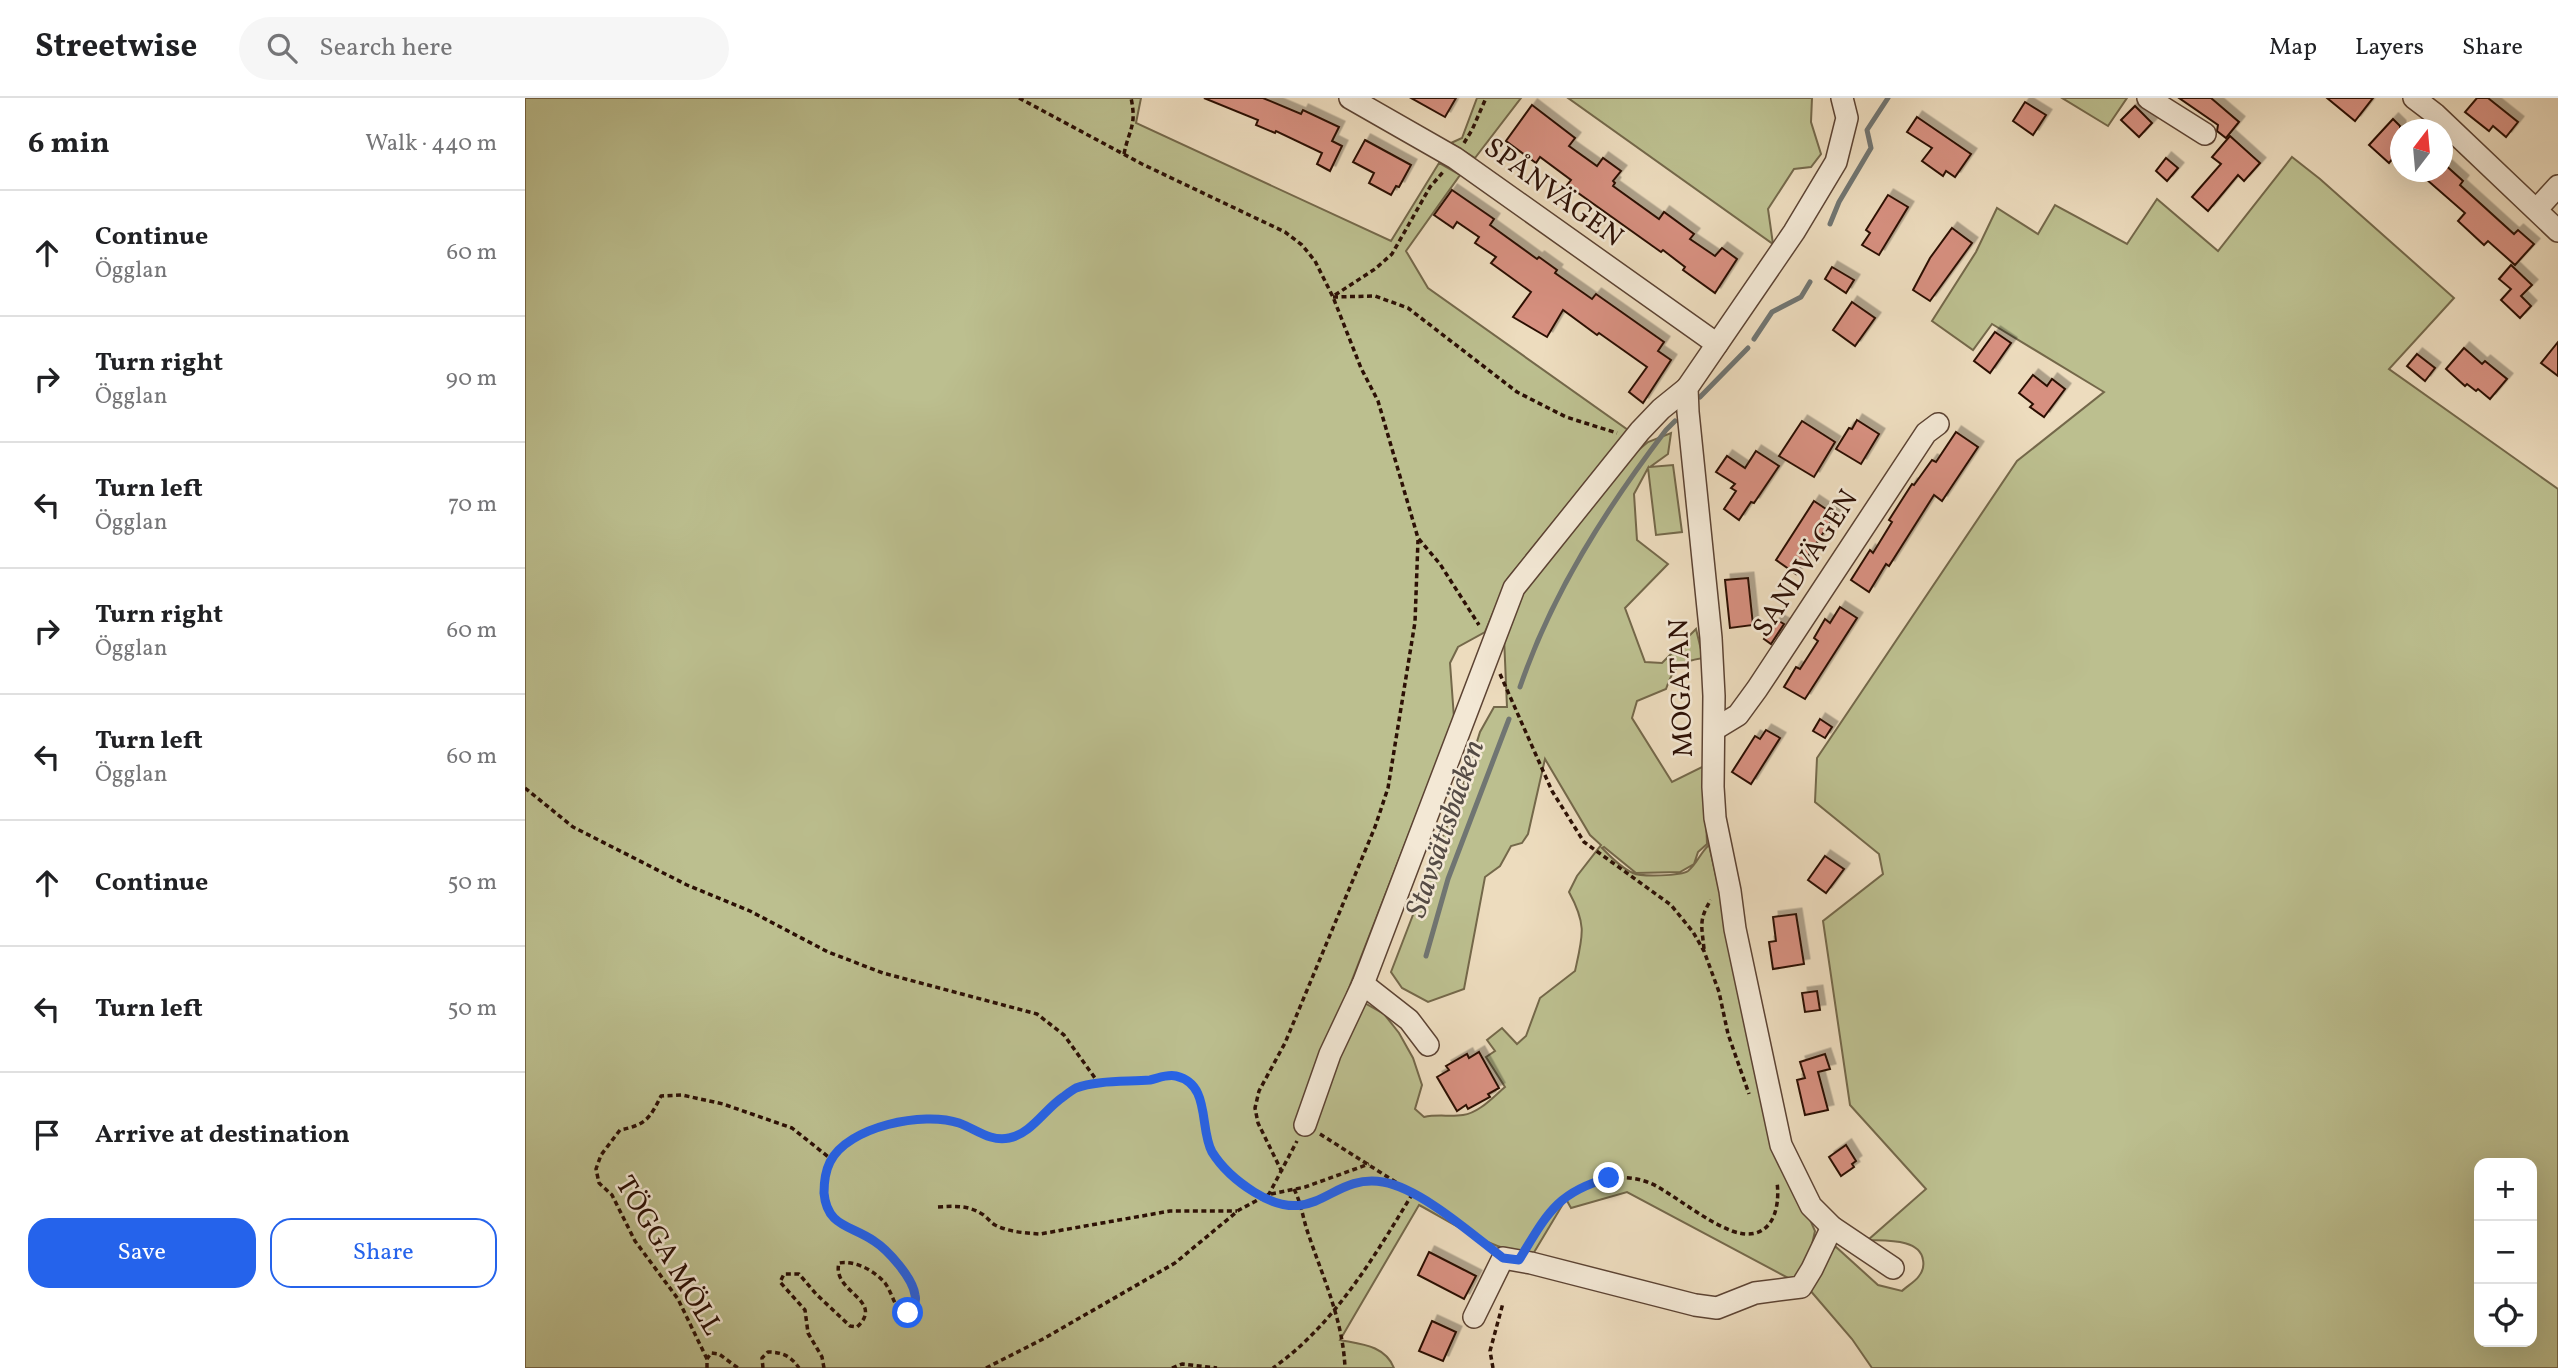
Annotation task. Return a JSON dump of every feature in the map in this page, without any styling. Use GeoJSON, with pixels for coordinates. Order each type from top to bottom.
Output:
{"type":"FeatureCollection","features":[{"type":"Feature","properties":{"kind":"street","name":"SPÅNVÄGEN"},"geometry":{"type":"LineString","coordinates":[[1350,98],[1455,158],[1717,344]]}},
{"type":"Feature","properties":{"kind":"street"},"geometry":{"type":"LineString","coordinates":[[1305,1125],[1330,1055],[1363,984],[1514,588],[1635,438],[1661,409],[1687,388],[1794,232],[1836,162],[1846,118],[1842,98]]}},
{"type":"Feature","properties":{"kind":"street"},"geometry":{"type":"LineString","coordinates":[[2148,98],[2205,134]]}},
{"type":"Feature","properties":{"kind":"street"},"geometry":{"type":"LineString","coordinates":[[2414,98],[2441,106],[2558,231]]}},
{"type":"Feature","properties":{"kind":"street"},"geometry":{"type":"LineString","coordinates":[[2537,209],[2558,186]]}},
{"type":"Feature","properties":{"kind":"street","name":"MOGATAN"},"geometry":{"type":"LineString","coordinates":[[1687,388],[1711,638],[1715,818],[1735,929],[1781,1145],[1811,1206],[1832,1227],[1893,1268]]}},
{"type":"Feature","properties":{"kind":"street","name":"SANDVÄGEN"},"geometry":{"type":"LineString","coordinates":[[1715,729],[1738,715],[1757,690],[1926,433],[1938,424]]}},
{"type":"Feature","properties":{"kind":"street"},"geometry":{"type":"LineString","coordinates":[[1363,984],[1409,1020],[1428,1045]]}},
{"type":"Feature","properties":{"kind":"street"},"geometry":{"type":"LineString","coordinates":[[1474,1317],[1511,1259],[1695,1306],[1717,1308],[1755,1293],[1801,1287],[1832,1227]]}},
{"type":"Feature","properties":{"kind":"path"},"geometry":{"type":"LineString","coordinates":[[1019,98],[1124,155],[1285,232],[1302,245],[1315,261],[1333,297],[1387,426],[1418,538],[1415,622],[1388,788],[1375,827],[1285,1043],[1259,1091],[1255,1108],[1258,1123],[1282,1172]]}},
{"type":"Feature","properties":{"kind":"path"},"geometry":{"type":"LineString","coordinates":[[1124,155],[1135,116],[1131,98]]}},
{"type":"Feature","properties":{"kind":"path"},"geometry":{"type":"LineString","coordinates":[[1333,297],[1375,269],[1392,254],[1430,187],[1455,158],[1472,130],[1486,98]]}},
{"type":"Feature","properties":{"kind":"path"},"geometry":{"type":"LineString","coordinates":[[1333,297],[1375,296],[1408,308],[1517,392],[1566,417],[1635,438]]}},
{"type":"Feature","properties":{"kind":"path"},"geometry":{"type":"LineString","coordinates":[[1418,538],[1440,564],[1485,632],[1552,791],[1584,842],[1671,905],[1693,932],[1704,951],[1719,992],[1728,1034],[1749,1095]]}},
{"type":"Feature","properties":{"kind":"path"},"geometry":{"type":"LineString","coordinates":[[525,788],[573,827],[687,885],[750,911],[828,952],[883,973],[1037,1014],[1064,1035],[1100,1084]]}},
{"type":"Feature","properties":{"kind":"path"},"geometry":{"type":"LineString","coordinates":[[1704,951],[1700,925],[1705,910],[1714,897],[1730,891]]}},
{"type":"Feature","properties":{"kind":"path"},"geometry":{"type":"LineString","coordinates":[[824,1368],[822,1357],[808,1333],[804,1310],[781,1282],[783,1273],[799,1274],[850,1326],[856,1327],[864,1320],[866,1311],[862,1302],[839,1279],[839,1263],[859,1265],[884,1282],[902,1314],[908,1313],[914,1306],[915,1294],[901,1267],[872,1239],[851,1230],[834,1218],[826,1207],[824,1190],[825,1173],[831,1159],[859,1135],[908,1120],[959,1123],[992,1138],[1007,1139],[1019,1135],[1047,1108],[1078,1087],[1150,1080],[1170,1075],[1188,1081],[1198,1091],[1210,1149],[1238,1181],[1263,1197],[1284,1206],[1302,1205],[1322,1200],[1353,1183],[1386,1183],[1413,1194]]}},
{"type":"Feature","properties":{"kind":"path","name":"TÖGGA MÖLL"},"geometry":{"type":"LineString","coordinates":[[707,1359],[678,1299],[635,1241],[612,1195],[599,1183],[596,1169],[601,1155],[620,1130],[635,1128],[650,1118],[661,1096],[682,1095],[723,1104],[792,1128],[831,1159]]}},
{"type":"Feature","properties":{"kind":"path"},"geometry":{"type":"LineString","coordinates":[[1269,1194],[1305,1125],[1369,1164],[1511,1259],[1557,1203],[1569,1193],[1589,1183],[1609,1178],[1631,1178],[1655,1185],[1732,1231],[1750,1234],[1763,1230],[1772,1222],[1778,1194],[1776,1181]]}},
{"type":"Feature","properties":{"kind":"path"},"geometry":{"type":"LineString","coordinates":[[986,1368],[1045,1338],[1175,1263],[1239,1210],[1263,1197],[1369,1164]]}},
{"type":"Feature","properties":{"kind":"path"},"geometry":{"type":"LineString","coordinates":[[1294,1189],[1302,1205],[1307,1231],[1341,1328],[1345,1368]]}},
{"type":"Feature","properties":{"kind":"path"},"geometry":{"type":"LineString","coordinates":[[1273,1368],[1293,1353],[1348,1294],[1413,1194]]}},
{"type":"Feature","properties":{"kind":"path"},"geometry":{"type":"LineString","coordinates":[[938,1208],[957,1205],[972,1208],[992,1224],[1005,1229],[1040,1234],[1170,1211],[1239,1210]]}},
{"type":"Feature","properties":{"kind":"path"},"geometry":{"type":"LineString","coordinates":[[1493,1368],[1490,1351],[1504,1302]]}},
{"type":"Feature","properties":{"kind":"path"},"geometry":{"type":"LineString","coordinates":[[763,1368],[762,1357],[768,1352],[787,1355],[799,1368]]}},
{"type":"Feature","properties":{"kind":"path"},"geometry":{"type":"LineString","coordinates":[[707,1368],[707,1359],[711,1353],[719,1354],[737,1368]]}},
{"type":"Feature","properties":{"kind":"path"},"geometry":{"type":"LineString","coordinates":[[1172,1368],[1182,1364],[1217,1368]]}},
{"type":"Feature","properties":{"kind":"green space"},"geometry":{"type":"Polygon","coordinates":[[[525,98],[1141,98],[1136,123],[1391,241],[1439,163],[1460,175],[1406,251],[1428,288],[1628,430],[1508,578],[1485,632],[1458,647],[1450,663],[1454,718],[1347,993],[1384,1014],[1399,1033],[1413,1058],[1422,1085],[1415,1109],[1424,1117],[1458,1116],[1480,1108],[1505,1087],[1486,1057],[1495,1051],[1487,1040],[1502,1028],[1517,1044],[1526,1036],[1540,998],[1575,971],[1582,930],[1579,913],[1569,892],[1577,876],[1601,845],[1590,835],[1545,759],[1528,834],[1522,843],[1511,846],[1500,866],[1485,877],[1464,989],[1428,1002],[1402,988],[1391,972],[1466,777],[1480,732],[1494,707],[1507,707],[1504,637],[1527,584],[1630,457],[1648,442],[1671,433],[1668,454],[1650,467],[1673,465],[1682,532],[1656,535],[1648,468],[1634,494],[1637,540],[1668,564],[1625,608],[1645,662],[1662,663],[1696,629],[1703,658],[1683,663],[1675,670],[1666,689],[1637,701],[1632,718],[1672,782],[1704,766],[1707,844],[1698,852],[1694,864],[1680,872],[1636,873],[1602,848],[1633,873],[1661,875],[1688,871],[1694,865],[1703,851],[1709,845],[1741,984],[1805,1208],[1815,1231],[1807,1267],[1792,1280],[1627,1192],[1571,1208],[1566,1199],[1533,1254],[1519,1253],[1490,1243],[1419,1205],[1340,1340],[1378,1350],[1385,1354],[1394,1368],[525,1368],[525,98]]]}},
{"type":"Feature","properties":{"kind":"green space"},"geometry":{"type":"Polygon","coordinates":[[[1477,98],[1521,98],[1475,158],[1451,143],[1462,138],[1477,98]]]}},
{"type":"Feature","properties":{"kind":"green space"},"geometry":{"type":"Polygon","coordinates":[[[1568,98],[1812,98],[1811,122],[1821,154],[1811,167],[1794,169],[1768,209],[1773,244],[1568,98]]]}},
{"type":"Feature","properties":{"kind":"green space"},"geometry":{"type":"Polygon","coordinates":[[[2062,98],[2127,98],[2108,126],[2062,98]]]}},
{"type":"Feature","properties":{"kind":"green space"},"geometry":{"type":"Polygon","coordinates":[[[2292,157],[2454,298],[2389,369],[2558,489],[2558,1368],[1872,1368],[1852,1339],[1809,1289],[1830,1249],[1836,1247],[1878,1285],[1902,1291],[1913,1282],[1923,1266],[1920,1253],[1915,1248],[1900,1242],[1868,1240],[1926,1189],[1850,1105],[1823,921],[1883,874],[1879,854],[1815,802],[1817,758],[2017,461],[2104,392],[1992,324],[1973,350],[1932,321],[1976,252],[1997,208],[2038,234],[2055,205],[2127,244],[2157,199],[2218,251],[2292,157]]]}},
{"type":"Feature","properties":{"kind":"building"},"geometry":{"type":"Polygon","coordinates":[[[1204,98],[1263,98],[1301,114],[1303,110],[1339,127],[1332,141],[1342,146],[1330,171],[1317,164],[1322,153],[1276,131],[1275,133],[1256,125],[1258,120],[1204,98]]]}},
{"type":"Feature","properties":{"kind":"building"},"geometry":{"type":"Polygon","coordinates":[[[1411,98],[1456,98],[1445,117],[1411,98]]]}},
{"type":"Feature","properties":{"kind":"building"},"geometry":{"type":"Polygon","coordinates":[[[2179,98],[2211,98],[2239,122],[2226,138],[2217,131],[2218,125],[2179,98]]]}},
{"type":"Feature","properties":{"kind":"building"},"geometry":{"type":"Polygon","coordinates":[[[2327,98],[2373,98],[2355,121],[2327,98]]]}},
{"type":"Feature","properties":{"kind":"building"},"geometry":{"type":"Polygon","coordinates":[[[2477,98],[2488,98],[2518,122],[2506,137],[2493,126],[2489,131],[2465,112],[2477,98]]]}},
{"type":"Feature","properties":{"kind":"building"},"geometry":{"type":"Polygon","coordinates":[[[2025,102],[2046,115],[2033,135],[2013,121],[2025,102]]]}},
{"type":"Feature","properties":{"kind":"building"},"geometry":{"type":"Polygon","coordinates":[[[1532,105],[1575,138],[1569,146],[1597,166],[1603,158],[1621,171],[1613,181],[1613,186],[1659,219],[1664,212],[1694,234],[1690,239],[1715,256],[1722,248],[1737,259],[1715,293],[1683,270],[1685,267],[1663,250],[1661,252],[1567,185],[1571,180],[1540,157],[1536,163],[1506,141],[1532,105]]]}},
{"type":"Feature","properties":{"kind":"building"},"geometry":{"type":"Polygon","coordinates":[[[2135,106],[2152,123],[2139,137],[2121,120],[2135,106]]]}},
{"type":"Feature","properties":{"kind":"building"},"geometry":{"type":"Polygon","coordinates":[[[1917,117],[1971,154],[1955,177],[1946,171],[1943,176],[1922,161],[1932,148],[1907,132],[1917,117]]]}},
{"type":"Feature","properties":{"kind":"building"},"geometry":{"type":"Polygon","coordinates":[[[2390,122],[2389,163],[2369,145],[2390,122]]]}},
{"type":"Feature","properties":{"kind":"building"},"geometry":{"type":"Polygon","coordinates":[[[2230,136],[2260,163],[2244,181],[2238,175],[2208,211],[2192,197],[2221,164],[2212,157],[2230,136]]]}},
{"type":"Feature","properties":{"kind":"building"},"geometry":{"type":"Polygon","coordinates":[[[1365,140],[1411,165],[1399,187],[1396,186],[1391,195],[1369,183],[1374,173],[1353,162],[1365,140]]]}},
{"type":"Feature","properties":{"kind":"building"},"geometry":{"type":"Polygon","coordinates":[[[2166,158],[2178,168],[2167,181],[2156,171],[2166,158]]]}},
{"type":"Feature","properties":{"kind":"building"},"geometry":{"type":"Polygon","coordinates":[[[2453,172],[2463,181],[2460,185],[2514,234],[2518,230],[2534,244],[2515,265],[2488,241],[2484,245],[2458,221],[2465,213],[2429,182],[2453,182],[2453,172]]]}},
{"type":"Feature","properties":{"kind":"building"},"geometry":{"type":"Polygon","coordinates":[[[1452,190],[1494,219],[1490,225],[1557,270],[1555,273],[1592,299],[1596,294],[1664,342],[1658,351],[1671,360],[1643,403],[1629,392],[1647,367],[1599,333],[1597,335],[1563,310],[1547,337],[1513,317],[1531,292],[1491,263],[1496,257],[1475,243],[1479,237],[1457,222],[1453,228],[1434,215],[1452,190]]]}},
{"type":"Feature","properties":{"kind":"building"},"geometry":{"type":"Polygon","coordinates":[[[1888,195],[1908,207],[1879,255],[1862,245],[1870,233],[1866,230],[1888,195]]]}},
{"type":"Feature","properties":{"kind":"building"},"geometry":{"type":"Polygon","coordinates":[[[1952,228],[1972,243],[1930,301],[1913,290],[1930,258],[1952,228]]]}},
{"type":"Feature","properties":{"kind":"building"},"geometry":{"type":"Polygon","coordinates":[[[2511,265],[2532,285],[2521,296],[2531,306],[2520,318],[2501,300],[2511,289],[2499,279],[2511,265]]]}},
{"type":"Feature","properties":{"kind":"building"},"geometry":{"type":"Polygon","coordinates":[[[1832,267],[1854,280],[1846,293],[1825,279],[1832,267]]]}},
{"type":"Feature","properties":{"kind":"building"},"geometry":{"type":"Polygon","coordinates":[[[1852,302],[1875,318],[1855,346],[1833,330],[1852,302]]]}},
{"type":"Feature","properties":{"kind":"building"},"geometry":{"type":"Polygon","coordinates":[[[1995,332],[2011,343],[1990,373],[1974,361],[1995,332]]]}},
{"type":"Feature","properties":{"kind":"building"},"geometry":{"type":"Polygon","coordinates":[[[2558,342],[2558,376],[2541,363],[2558,342]]]}},
{"type":"Feature","properties":{"kind":"building"},"geometry":{"type":"Polygon","coordinates":[[[2464,348],[2482,364],[2485,361],[2507,379],[2490,399],[2478,389],[2476,391],[2467,384],[2465,386],[2446,369],[2464,348]]]}},
{"type":"Feature","properties":{"kind":"building"},"geometry":{"type":"Polygon","coordinates":[[[2417,354],[2435,368],[2425,381],[2407,366],[2417,354]]]}},
{"type":"Feature","properties":{"kind":"building"},"geometry":{"type":"Polygon","coordinates":[[[2033,375],[2047,386],[2052,379],[2065,389],[2044,417],[2030,407],[2033,404],[2019,393],[2033,375]]]}},
{"type":"Feature","properties":{"kind":"building"},"geometry":{"type":"Polygon","coordinates":[[[1857,420],[1879,434],[1861,464],[1836,449],[1857,420]]]}},
{"type":"Feature","properties":{"kind":"building"},"geometry":{"type":"Polygon","coordinates":[[[1802,421],[1835,442],[1814,477],[1779,456],[1802,421]]]}},
{"type":"Feature","properties":{"kind":"building"},"geometry":{"type":"Polygon","coordinates":[[[1956,432],[1978,447],[1942,501],[1934,495],[1889,566],[1886,564],[1869,592],[1851,580],[1870,550],[1873,553],[1892,522],[1889,520],[1912,484],[1914,485],[1932,460],[1936,462],[1956,432]]]}},
{"type":"Feature","properties":{"kind":"building"},"geometry":{"type":"Polygon","coordinates":[[[1756,451],[1779,466],[1739,520],[1724,509],[1736,491],[1731,488],[1735,484],[1716,472],[1727,456],[1745,468],[1756,451]]]}},
{"type":"Feature","properties":{"kind":"building"},"geometry":{"type":"Polygon","coordinates":[[[1814,501],[1835,515],[1796,574],[1776,560],[1814,501]]]}},
{"type":"Feature","properties":{"kind":"building"},"geometry":{"type":"Polygon","coordinates":[[[1748,578],[1753,625],[1730,628],[1725,580],[1748,578]]]}},
{"type":"Feature","properties":{"kind":"building"},"geometry":{"type":"Polygon","coordinates":[[[1840,607],[1857,618],[1805,699],[1784,687],[1796,667],[1800,669],[1818,641],[1814,638],[1825,619],[1830,623],[1840,607]]]}},
{"type":"Feature","properties":{"kind":"building"},"geometry":{"type":"Polygon","coordinates":[[[1777,620],[1784,624],[1771,644],[1764,639],[1777,620]]]}},
{"type":"Feature","properties":{"kind":"building"},"geometry":{"type":"Polygon","coordinates":[[[1820,719],[1832,727],[1825,738],[1813,731],[1820,719]]]}},
{"type":"Feature","properties":{"kind":"building"},"geometry":{"type":"Polygon","coordinates":[[[1766,730],[1780,738],[1751,784],[1732,772],[1755,736],[1760,739],[1766,730]]]}},
{"type":"Feature","properties":{"kind":"building"},"geometry":{"type":"Polygon","coordinates":[[[1825,856],[1844,869],[1826,893],[1808,880],[1825,856]]]}},
{"type":"Feature","properties":{"kind":"building"},"geometry":{"type":"Polygon","coordinates":[[[1796,914],[1804,964],[1773,969],[1769,942],[1776,941],[1773,917],[1796,914]]]}},
{"type":"Feature","properties":{"kind":"building"},"geometry":{"type":"Polygon","coordinates":[[[1817,991],[1820,1010],[1805,1012],[1802,993],[1817,991]]]}},
{"type":"Feature","properties":{"kind":"building"},"geometry":{"type":"Polygon","coordinates":[[[1479,1052],[1499,1088],[1488,1094],[1490,1097],[1468,1109],[1466,1105],[1457,1111],[1437,1077],[1449,1070],[1446,1066],[1467,1054],[1469,1058],[1479,1052]]]}},
{"type":"Feature","properties":{"kind":"building"},"geometry":{"type":"Polygon","coordinates":[[[1825,1054],[1830,1069],[1818,1072],[1828,1110],[1805,1115],[1797,1080],[1805,1078],[1800,1062],[1825,1054]]]}},
{"type":"Feature","properties":{"kind":"building"},"geometry":{"type":"Polygon","coordinates":[[[1846,1145],[1856,1161],[1852,1164],[1854,1167],[1841,1176],[1829,1157],[1846,1145]]]}},
{"type":"Feature","properties":{"kind":"building"},"geometry":{"type":"Polygon","coordinates":[[[1429,1252],[1476,1276],[1464,1299],[1418,1275],[1429,1252]]]}},
{"type":"Feature","properties":{"kind":"building"},"geometry":{"type":"Polygon","coordinates":[[[1432,1321],[1456,1332],[1443,1361],[1419,1351],[1432,1321]]]}},
{"type":"Feature","properties":{"kind":"waterway","name":"Stavsättsbäcken"},"geometry":{"type":"LineString","coordinates":[[1830,224],[1839,202],[1871,148],[1867,130],[1888,98]]}},
{"type":"Feature","properties":{"kind":"waterway","name":"Stavsättsbäcken"},"geometry":{"type":"LineString","coordinates":[[1754,339],[1772,312],[1801,297],[1810,282]]}},
{"type":"Feature","properties":{"kind":"waterway","name":"Stavsättsbäcken"},"geometry":{"type":"LineString","coordinates":[[1700,397],[1748,348]]}},
{"type":"Feature","properties":{"kind":"waterway","name":"Stavsättsbäcken"},"geometry":{"type":"LineString","coordinates":[[1520,687],[1564,585],[1622,490],[1675,421]]}},
{"type":"Feature","properties":{"kind":"waterway","name":"Stavsättsbäcken"},"geometry":{"type":"LineString","coordinates":[[1426,956],[1448,879],[1509,719]]}},
{"type":"Feature","properties":{"kind":"route"},"geometry":{"type":"LineString","coordinates":[[908,1313],[914,1306],[915,1294],[901,1267],[884,1248],[834,1218],[826,1207],[825,1173],[831,1159],[859,1135],[908,1120],[959,1123],[992,1138],[1007,1139],[1030,1127],[1047,1108],[1078,1087],[1150,1080],[1170,1075],[1179,1077],[1188,1081],[1198,1091],[1210,1149],[1238,1181],[1255,1193],[1284,1206],[1296,1206],[1322,1200],[1353,1183],[1386,1183],[1413,1194],[1503,1258],[1519,1260],[1547,1215],[1569,1193],[1589,1183],[1609,1178]]}}]}
